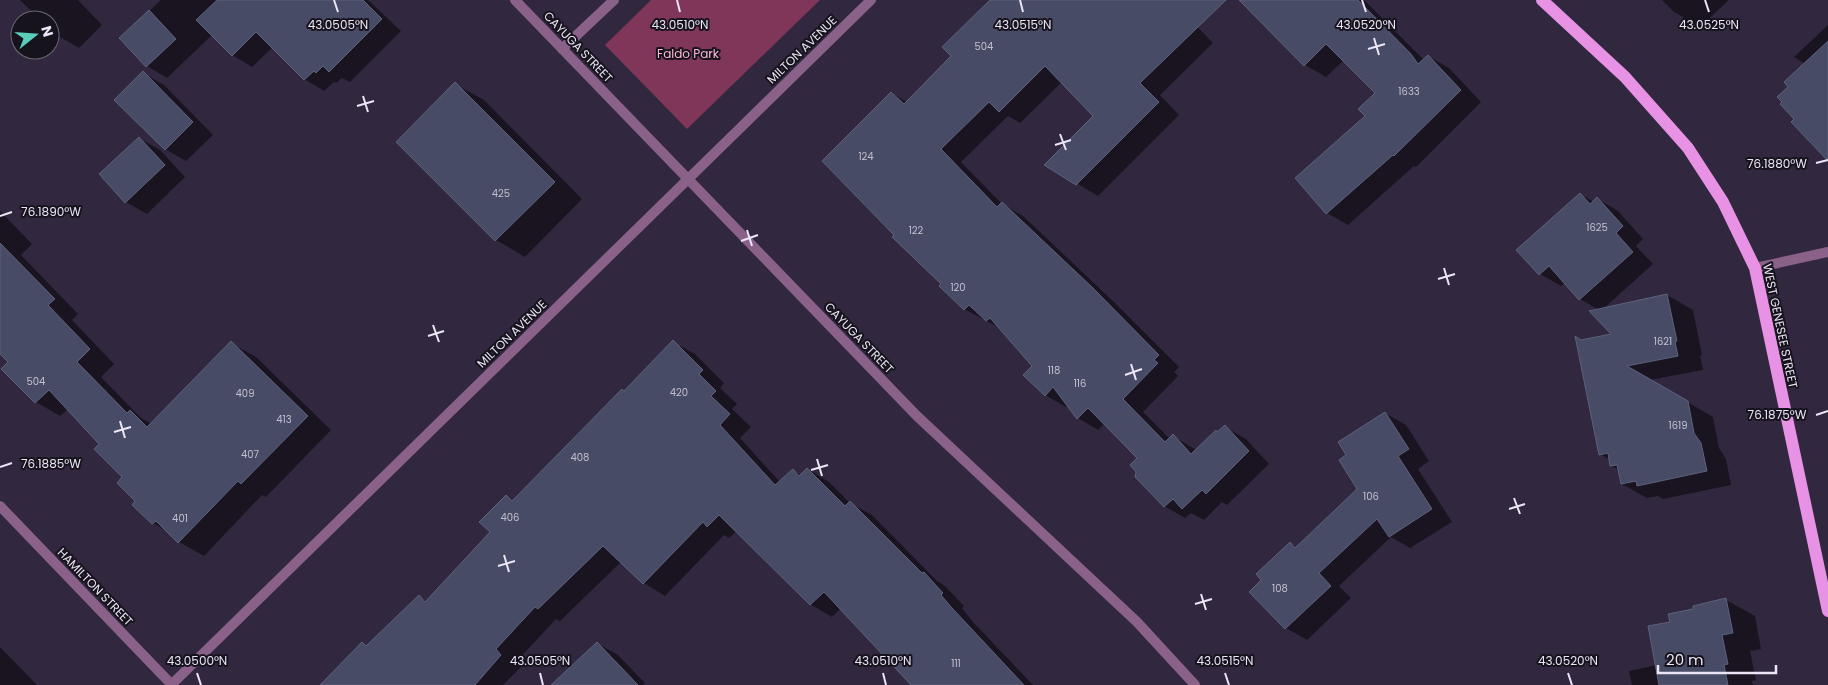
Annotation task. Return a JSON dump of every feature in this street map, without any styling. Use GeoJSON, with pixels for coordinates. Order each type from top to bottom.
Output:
{"type":"FeatureCollection","features":[{"type":"Feature","properties":{"kind":"main road","name":"WEST GENESEE STREET"},"geometry":{"type":"LineString","coordinates":[[1542,0],[1625,77],[1688,148],[1724,202],[1755,268],[1828,611]]}},
{"type":"Feature","properties":{"kind":"street","name":"CAYUGA STREET"},"geometry":{"type":"LineString","coordinates":[[515,0],[917,416],[1137,622],[1195,685]]}},
{"type":"Feature","properties":{"kind":"street"},"geometry":{"type":"LineString","coordinates":[[562,49],[614,0]]}},
{"type":"Feature","properties":{"kind":"street","name":"MILTON AVENUE"},"geometry":{"type":"LineString","coordinates":[[172,685],[871,0]]}},
{"type":"Feature","properties":{"kind":"street"},"geometry":{"type":"LineString","coordinates":[[1755,268],[1828,252]]}},
{"type":"Feature","properties":{"kind":"street","name":"HAMILTON STREET"},"geometry":{"type":"LineString","coordinates":[[0,506],[172,685]]}},
{"type":"Feature","properties":{"kind":"green space","name":"Faldo Park"},"geometry":{"type":"Polygon","coordinates":[[[651,0],[820,0],[687,129],[605,45],[651,0]]]}},
{"type":"Feature","properties":{"kind":"building"},"geometry":{"type":"Polygon","coordinates":[[[217,0],[363,0],[382,19],[329,72],[323,66],[304,80],[256,32],[232,56],[196,20],[217,0]]]}},
{"type":"Feature","properties":{"kind":"building"},"geometry":{"type":"Polygon","coordinates":[[[990,0],[1226,0],[1140,83],[1159,102],[1076,185],[1044,165],[1093,116],[1045,66],[999,112],[989,102],[941,149],[997,207],[1002,202],[1093,288],[1159,355],[1154,360],[1158,363],[1123,399],[1165,442],[1173,434],[1191,454],[1216,430],[1217,432],[1225,425],[1249,451],[1206,494],[1202,490],[1182,509],[1173,499],[1164,507],[1135,477],[1136,472],[1130,465],[1137,458],[1088,408],[1077,419],[1053,387],[1045,396],[1023,375],[1032,366],[990,318],[986,321],[969,305],[964,310],[939,286],[941,284],[892,237],[894,235],[822,161],[891,92],[904,104],[951,56],[942,47],[990,0]]]}},
{"type":"Feature","properties":{"kind":"building"},"geometry":{"type":"Polygon","coordinates":[[[1239,0],[1358,0],[1411,54],[1418,64],[1428,55],[1461,90],[1394,156],[1326,214],[1295,178],[1365,116],[1358,109],[1375,93],[1326,44],[1304,66],[1239,0]]]}},
{"type":"Feature","properties":{"kind":"building"},"geometry":{"type":"Polygon","coordinates":[[[149,10],[176,39],[146,67],[119,38],[149,10]]]}},
{"type":"Feature","properties":{"kind":"building"},"geometry":{"type":"Polygon","coordinates":[[[1828,41],[1828,161],[1791,122],[1794,119],[1780,104],[1782,102],[1777,97],[1788,87],[1784,82],[1828,41]]]}},
{"type":"Feature","properties":{"kind":"building"},"geometry":{"type":"Polygon","coordinates":[[[143,71],[193,122],[165,150],[114,100],[143,71]]]}},
{"type":"Feature","properties":{"kind":"building"},"geometry":{"type":"Polygon","coordinates":[[[455,82],[555,182],[495,241],[396,142],[455,82]]]}},
{"type":"Feature","properties":{"kind":"building"},"geometry":{"type":"Polygon","coordinates":[[[139,137],[165,165],[125,203],[99,174],[139,137]]]}},
{"type":"Feature","properties":{"kind":"building"},"geometry":{"type":"Polygon","coordinates":[[[1580,193],[1590,204],[1597,197],[1623,226],[1616,233],[1633,252],[1579,300],[1549,266],[1539,275],[1516,250],[1580,193]]]}},
{"type":"Feature","properties":{"kind":"building"},"geometry":{"type":"Polygon","coordinates":[[[0,243],[55,299],[48,305],[90,349],[77,362],[127,413],[130,410],[147,427],[231,341],[308,416],[241,484],[238,481],[178,543],[156,521],[152,524],[132,505],[135,501],[117,483],[122,477],[94,449],[99,444],[49,390],[35,403],[1,369],[8,362],[0,354],[0,243]]]}},
{"type":"Feature","properties":{"kind":"building"},"geometry":{"type":"Polygon","coordinates":[[[1667,294],[1677,341],[1675,342],[1678,356],[1627,366],[1688,401],[1694,433],[1701,443],[1707,471],[1637,486],[1636,481],[1621,484],[1617,465],[1610,466],[1608,453],[1599,455],[1575,336],[1581,340],[1611,334],[1589,311],[1667,294]]]}},
{"type":"Feature","properties":{"kind":"building"},"geometry":{"type":"Polygon","coordinates":[[[673,340],[703,370],[699,374],[716,391],[711,396],[730,414],[720,425],[775,485],[793,469],[799,476],[807,468],[845,506],[850,501],[922,573],[924,572],[943,593],[941,595],[952,608],[1024,685],[911,685],[824,592],[810,605],[719,515],[707,527],[703,522],[643,584],[603,546],[538,609],[535,607],[496,649],[501,655],[475,685],[320,685],[362,642],[366,646],[419,595],[425,602],[490,532],[479,522],[506,495],[512,501],[673,340]]]}},
{"type":"Feature","properties":{"kind":"building"},"geometry":{"type":"Polygon","coordinates":[[[1385,412],[1409,449],[1398,456],[1432,509],[1389,537],[1377,519],[1319,573],[1331,586],[1285,629],[1249,592],[1261,580],[1256,574],[1290,542],[1295,548],[1357,489],[1339,460],[1346,455],[1338,442],[1385,412]]]}},
{"type":"Feature","properties":{"kind":"building"},"geometry":{"type":"Polygon","coordinates":[[[1726,598],[1733,633],[1722,635],[1728,664],[1724,665],[1728,685],[1659,685],[1648,626],[1670,622],[1668,614],[1693,609],[1693,606],[1726,598]]]}},
{"type":"Feature","properties":{"kind":"building"},"geometry":{"type":"Polygon","coordinates":[[[597,642],[638,685],[551,685],[597,642]]]}}]}
